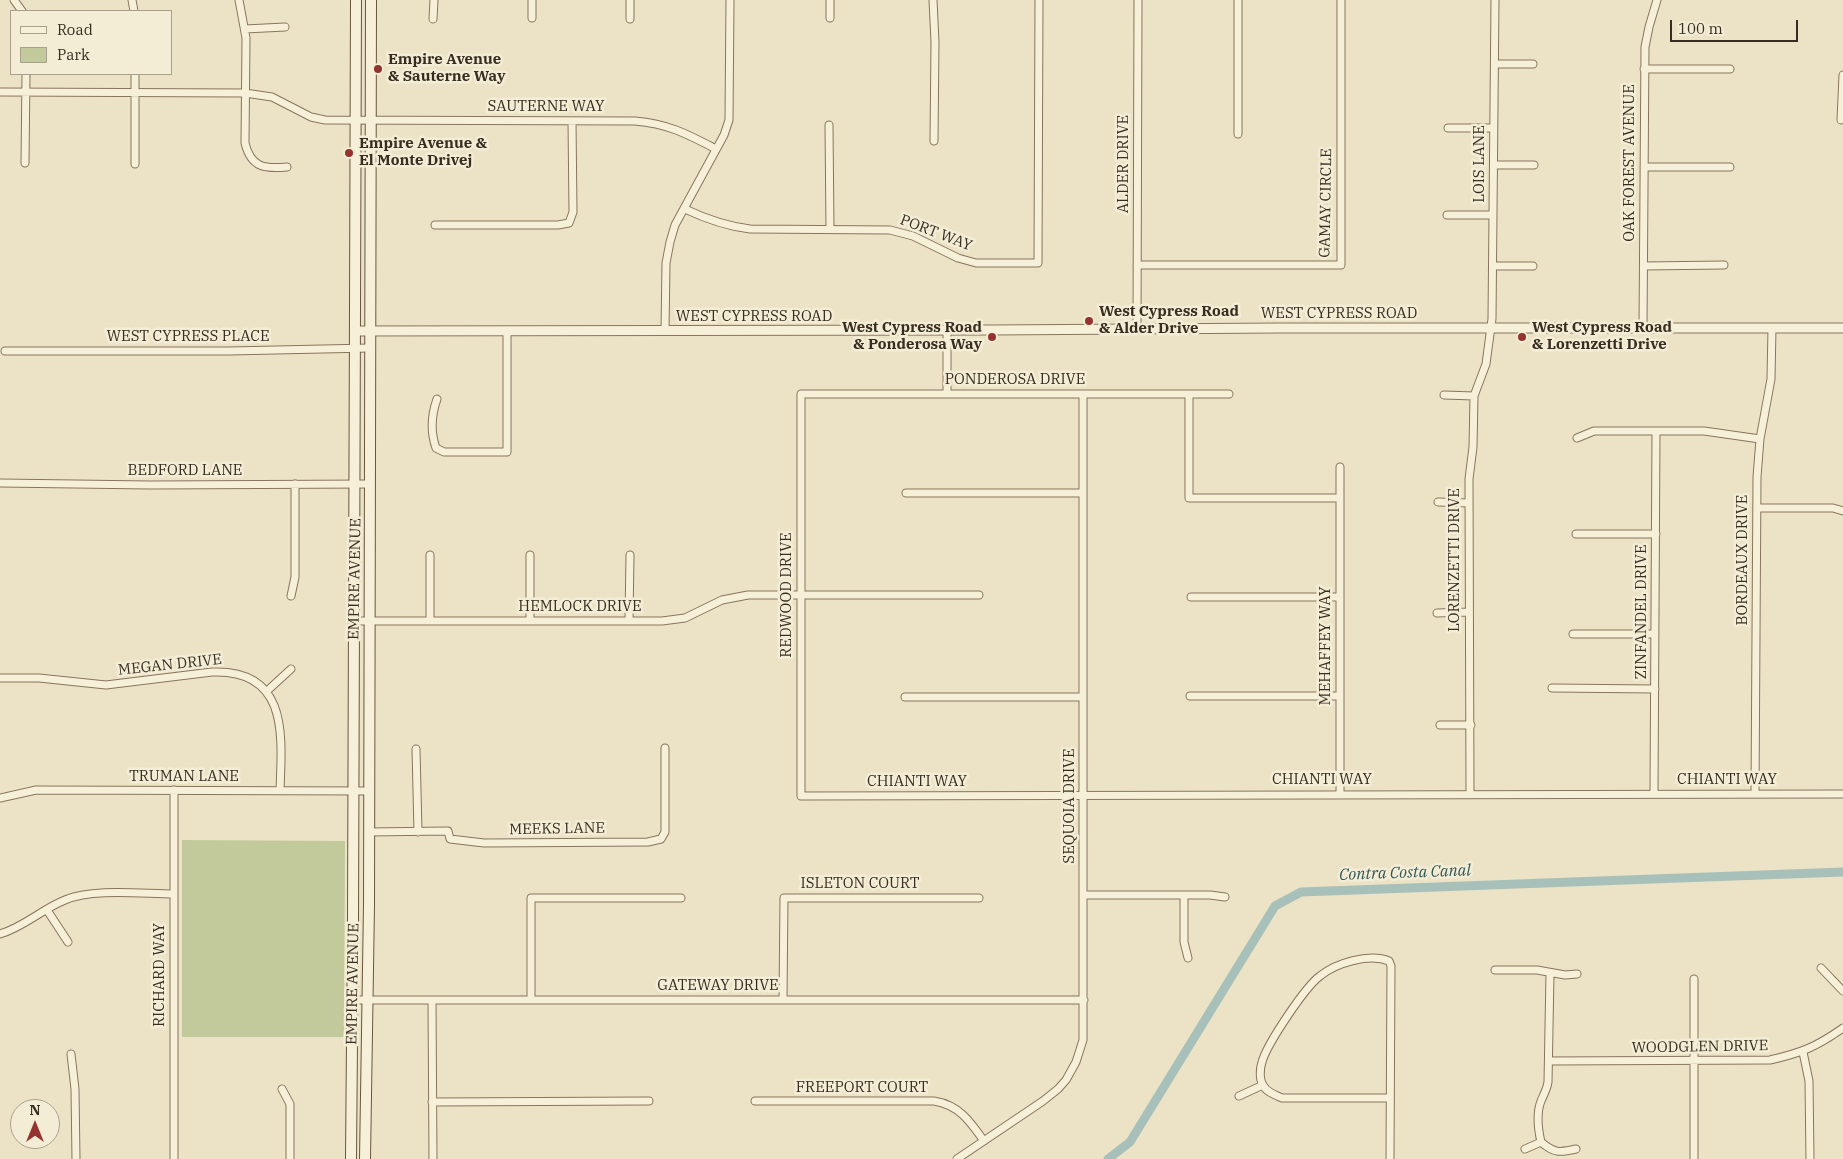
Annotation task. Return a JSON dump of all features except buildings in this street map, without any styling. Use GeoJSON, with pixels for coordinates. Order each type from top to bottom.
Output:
{"type":"FeatureCollection","features":[{"type":"Feature","properties":{"kind":"main road","name":"EMPIRE AVENUE"},"geometry":{"type":"LineString","coordinates":[[350,1159],[356,0]]}},
{"type":"Feature","properties":{"kind":"main road","name":"EMPIRE AVENUE"},"geometry":{"type":"LineString","coordinates":[[365,1159],[368,1000],[371,0]]}},
{"type":"Feature","properties":{"kind":"street"},"geometry":{"type":"LineString","coordinates":[[239,0],[245,30],[245,143],[247,152],[258,165],[268,169],[287,167]]}},
{"type":"Feature","properties":{"kind":"street"},"geometry":{"type":"LineString","coordinates":[[434,0],[434,19]]}},
{"type":"Feature","properties":{"kind":"street"},"geometry":{"type":"LineString","coordinates":[[532,0],[532,18]]}},
{"type":"Feature","properties":{"kind":"street"},"geometry":{"type":"LineString","coordinates":[[630,0],[630,19]]}},
{"type":"Feature","properties":{"kind":"street"},"geometry":{"type":"LineString","coordinates":[[665,331],[668,251],[676,225],[724,135],[729,114],[730,0]]}},
{"type":"Feature","properties":{"kind":"street"},"geometry":{"type":"LineString","coordinates":[[830,0],[830,18]]}},
{"type":"Feature","properties":{"kind":"street"},"geometry":{"type":"LineString","coordinates":[[932,0],[934,141]]}},
{"type":"Feature","properties":{"kind":"street","name":"PORT WAY"},"geometry":{"type":"LineString","coordinates":[[685,209],[714,222],[732,227],[750,229],[890,230],[913,236],[939,249],[976,263],[1038,263],[1039,0]]}},
{"type":"Feature","properties":{"kind":"street","name":"ALDER DRIVE"},"geometry":{"type":"LineString","coordinates":[[1137,329],[1138,0]]}},
{"type":"Feature","properties":{"kind":"street"},"geometry":{"type":"LineString","coordinates":[[1238,0],[1238,134]]}},
{"type":"Feature","properties":{"kind":"street","name":"GAMAY CIRCLE"},"geometry":{"type":"LineString","coordinates":[[1138,264],[1341,265],[1341,0]]}},
{"type":"Feature","properties":{"kind":"street","name":"LOIS LANE"},"geometry":{"type":"LineString","coordinates":[[1492,328],[1495,0]]}},
{"type":"Feature","properties":{"kind":"street","name":"OAK FOREST AVENUE"},"geometry":{"type":"LineString","coordinates":[[1643,328],[1644,69],[1646,37],[1657,0]]}},
{"type":"Feature","properties":{"kind":"street"},"geometry":{"type":"LineString","coordinates":[[245,30],[285,27]]}},
{"type":"Feature","properties":{"kind":"street"},"geometry":{"type":"LineString","coordinates":[[1495,64],[1533,64]]}},
{"type":"Feature","properties":{"kind":"street"},"geometry":{"type":"LineString","coordinates":[[1644,69],[1730,69]]}},
{"type":"Feature","properties":{"kind":"street"},"geometry":{"type":"LineString","coordinates":[[26,75],[26,163]]}},
{"type":"Feature","properties":{"kind":"street"},"geometry":{"type":"LineString","coordinates":[[135,75],[135,164]]}},
{"type":"Feature","properties":{"kind":"street"},"geometry":{"type":"LineString","coordinates":[[1841,120],[1843,75]]}},
{"type":"Feature","properties":{"kind":"street","name":"SAUTERNE WAY"},"geometry":{"type":"LineString","coordinates":[[0,92],[245,93],[272,97],[311,117],[325,120],[654,122],[676,129],[716,149]]}},
{"type":"Feature","properties":{"kind":"street"},"geometry":{"type":"LineString","coordinates":[[435,224],[558,225],[569,222],[573,212],[572,121]]}},
{"type":"Feature","properties":{"kind":"street"},"geometry":{"type":"LineString","coordinates":[[829,125],[830,229]]}},
{"type":"Feature","properties":{"kind":"street"},"geometry":{"type":"LineString","coordinates":[[1448,128],[1493,128]]}},
{"type":"Feature","properties":{"kind":"street"},"geometry":{"type":"LineString","coordinates":[[1494,165],[1534,165]]}},
{"type":"Feature","properties":{"kind":"street"},"geometry":{"type":"LineString","coordinates":[[1644,167],[1730,167]]}},
{"type":"Feature","properties":{"kind":"street"},"geometry":{"type":"LineString","coordinates":[[1447,215],[1493,215]]}},
{"type":"Feature","properties":{"kind":"street"},"geometry":{"type":"LineString","coordinates":[[1644,266],[1724,265]]}},
{"type":"Feature","properties":{"kind":"street"},"geometry":{"type":"LineString","coordinates":[[1493,266],[1533,266]]}},
{"type":"Feature","properties":{"kind":"street","name":"LORENZETTI DRIVE"},"geometry":{"type":"LineString","coordinates":[[1470,794],[1469,479],[1473,447],[1474,396],[1486,364],[1492,328]]}},
{"type":"Feature","properties":{"kind":"street","name":"BORDEAUX DRIVE"},"geometry":{"type":"LineString","coordinates":[[1755,793],[1757,477],[1760,440],[1771,379],[1772,328]]}},
{"type":"Feature","properties":{"kind":"street","name":"WEST CYPRESS ROAD"},"geometry":{"type":"LineString","coordinates":[[355,331],[1843,328]]}},
{"type":"Feature","properties":{"kind":"street"},"geometry":{"type":"LineString","coordinates":[[947,330],[947,394]]}},
{"type":"Feature","properties":{"kind":"street"},"geometry":{"type":"LineString","coordinates":[[436,399],[432,413],[432,437],[436,448],[444,452],[506,452],[506,331]]}},
{"type":"Feature","properties":{"kind":"street","name":"WEST CYPRESS PLACE"},"geometry":{"type":"LineString","coordinates":[[6,351],[228,351],[370,348]]}},
{"type":"Feature","properties":{"kind":"street","name":"PONDEROSA DRIVE"},"geometry":{"type":"LineString","coordinates":[[801,394],[1229,394]]}},
{"type":"Feature","properties":{"kind":"street","name":"REDWOOD DRIVE"},"geometry":{"type":"LineString","coordinates":[[801,394],[801,796]]}},
{"type":"Feature","properties":{"kind":"street","name":"SEQUOIA DRIVE"},"geometry":{"type":"LineString","coordinates":[[957,1159],[1052,1095],[1066,1080],[1076,1062],[1083,1040],[1083,394]]}},
{"type":"Feature","properties":{"kind":"street"},"geometry":{"type":"LineString","coordinates":[[1188,394],[1189,498],[1340,498]]}},
{"type":"Feature","properties":{"kind":"street"},"geometry":{"type":"LineString","coordinates":[[1444,395],[1474,396]]}},
{"type":"Feature","properties":{"kind":"street"},"geometry":{"type":"LineString","coordinates":[[1577,438],[1594,430],[1704,431],[1760,440]]}},
{"type":"Feature","properties":{"kind":"street","name":"ZINFANDEL DRIVE"},"geometry":{"type":"LineString","coordinates":[[1654,793],[1656,431]]}},
{"type":"Feature","properties":{"kind":"street","name":"MEHAFFEY WAY"},"geometry":{"type":"LineString","coordinates":[[1340,467],[1340,794]]}},
{"type":"Feature","properties":{"kind":"street","name":"BEDFORD LANE"},"geometry":{"type":"LineString","coordinates":[[0,483],[370,484]]}},
{"type":"Feature","properties":{"kind":"street"},"geometry":{"type":"LineString","coordinates":[[291,596],[295,577],[295,484]]}},
{"type":"Feature","properties":{"kind":"street"},"geometry":{"type":"LineString","coordinates":[[906,493],[1083,493]]}},
{"type":"Feature","properties":{"kind":"street"},"geometry":{"type":"LineString","coordinates":[[1438,502],[1469,503]]}},
{"type":"Feature","properties":{"kind":"street"},"geometry":{"type":"LineString","coordinates":[[1756,508],[1842,508]]}},
{"type":"Feature","properties":{"kind":"street"},"geometry":{"type":"LineString","coordinates":[[1576,534],[1656,534]]}},
{"type":"Feature","properties":{"kind":"street"},"geometry":{"type":"LineString","coordinates":[[430,555],[430,620]]}},
{"type":"Feature","properties":{"kind":"street"},"geometry":{"type":"LineString","coordinates":[[530,555],[530,621]]}},
{"type":"Feature","properties":{"kind":"street"},"geometry":{"type":"LineString","coordinates":[[629,621],[630,555]]}},
{"type":"Feature","properties":{"kind":"street","name":"HEMLOCK DRIVE"},"geometry":{"type":"LineString","coordinates":[[354,621],[662,622],[685,618],[734,596],[979,595]]}},
{"type":"Feature","properties":{"kind":"street"},"geometry":{"type":"LineString","coordinates":[[1191,598],[1340,598]]}},
{"type":"Feature","properties":{"kind":"street"},"geometry":{"type":"LineString","coordinates":[[1437,612],[1468,612]]}},
{"type":"Feature","properties":{"kind":"street"},"geometry":{"type":"LineString","coordinates":[[1574,634],[1655,634]]}},
{"type":"Feature","properties":{"kind":"street"},"geometry":{"type":"LineString","coordinates":[[267,691],[291,669]]}},
{"type":"Feature","properties":{"kind":"street","name":"MEGAN DRIVE"},"geometry":{"type":"LineString","coordinates":[[0,678],[24,677],[106,685],[226,672],[240,674],[267,691],[278,712],[280,727],[280,790]]}},
{"type":"Feature","properties":{"kind":"street"},"geometry":{"type":"LineString","coordinates":[[1552,688],[1655,689]]}},
{"type":"Feature","properties":{"kind":"street"},"geometry":{"type":"LineString","coordinates":[[1190,696],[1340,696]]}},
{"type":"Feature","properties":{"kind":"street"},"geometry":{"type":"LineString","coordinates":[[906,697],[1083,697]]}},
{"type":"Feature","properties":{"kind":"street"},"geometry":{"type":"LineString","coordinates":[[1440,725],[1471,725]]}},
{"type":"Feature","properties":{"kind":"street","name":"MEEKS LANE"},"geometry":{"type":"LineString","coordinates":[[368,832],[448,831],[450,840],[484,843],[648,842],[661,839],[665,832],[665,748]]}},
{"type":"Feature","properties":{"kind":"street"},"geometry":{"type":"LineString","coordinates":[[416,749],[418,832]]}},
{"type":"Feature","properties":{"kind":"street","name":"TRUMAN LANE"},"geometry":{"type":"LineString","coordinates":[[0,798],[36,790],[368,791]]}},
{"type":"Feature","properties":{"kind":"street","name":"RICHARD WAY"},"geometry":{"type":"LineString","coordinates":[[174,790],[174,1159]]}},
{"type":"Feature","properties":{"kind":"street","name":"CHIANTI WAY"},"geometry":{"type":"LineString","coordinates":[[801,796],[1843,794]]}},
{"type":"Feature","properties":{"kind":"street"},"geometry":{"type":"LineString","coordinates":[[0,934],[21,926],[67,899],[84,895],[174,894]]}},
{"type":"Feature","properties":{"kind":"street"},"geometry":{"type":"LineString","coordinates":[[1084,895],[1210,895],[1225,897]]}},
{"type":"Feature","properties":{"kind":"street"},"geometry":{"type":"LineString","coordinates":[[1184,895],[1184,942],[1188,958]]}},
{"type":"Feature","properties":{"kind":"street"},"geometry":{"type":"LineString","coordinates":[[531,1000],[531,898],[681,898]]}},
{"type":"Feature","properties":{"kind":"street","name":"ISLETON COURT"},"geometry":{"type":"LineString","coordinates":[[783,1000],[784,898],[979,898]]}},
{"type":"Feature","properties":{"kind":"street"},"geometry":{"type":"LineString","coordinates":[[46,910],[68,942]]}},
{"type":"Feature","properties":{"kind":"street"},"geometry":{"type":"LineString","coordinates":[[1390,1098],[1282,1098],[1271,1093],[1263,1085],[1260,1076],[1261,1064],[1266,1051],[1300,998],[1315,980],[1334,967],[1352,960],[1383,959],[1389,961],[1391,972],[1390,1159]]}},
{"type":"Feature","properties":{"kind":"street"},"geometry":{"type":"LineString","coordinates":[[1821,968],[1843,991]]}},
{"type":"Feature","properties":{"kind":"street"},"geometry":{"type":"LineString","coordinates":[[1495,970],[1537,970],[1550,973],[1577,974]]}},
{"type":"Feature","properties":{"kind":"street"},"geometry":{"type":"LineString","coordinates":[[1550,973],[1549,1062],[1546,1091],[1539,1110],[1538,1128],[1541,1142],[1552,1151],[1564,1152],[1576,1149]]}},
{"type":"Feature","properties":{"kind":"street"},"geometry":{"type":"LineString","coordinates":[[1694,978],[1694,1159]]}},
{"type":"Feature","properties":{"kind":"street","name":"GATEWAY DRIVE"},"geometry":{"type":"LineString","coordinates":[[352,1000],[1084,1000]]}},
{"type":"Feature","properties":{"kind":"street"},"geometry":{"type":"LineString","coordinates":[[432,1000],[433,1159]]}},
{"type":"Feature","properties":{"kind":"street","name":"WOODGLEN DRIVE"},"geometry":{"type":"LineString","coordinates":[[1549,1062],[1770,1060],[1803,1052],[1843,1028]]}},
{"type":"Feature","properties":{"kind":"street"},"geometry":{"type":"LineString","coordinates":[[1803,1052],[1809,1081],[1810,1159]]}},
{"type":"Feature","properties":{"kind":"street"},"geometry":{"type":"LineString","coordinates":[[71,1054],[76,1088],[76,1159]]}},
{"type":"Feature","properties":{"kind":"street"},"geometry":{"type":"LineString","coordinates":[[1239,1096],[1263,1085]]}},
{"type":"Feature","properties":{"kind":"street"},"geometry":{"type":"LineString","coordinates":[[282,1089],[290,1104],[290,1159]]}},
{"type":"Feature","properties":{"kind":"street"},"geometry":{"type":"LineString","coordinates":[[432,1102],[649,1101]]}},
{"type":"Feature","properties":{"kind":"street","name":"FREEPORT COURT"},"geometry":{"type":"LineString","coordinates":[[755,1101],[934,1101],[944,1103],[965,1115],[984,1141]]}},
{"type":"Feature","properties":{"kind":"street"},"geometry":{"type":"LineString","coordinates":[[1525,1149],[1541,1142]]}},
{"type":"Feature","properties":{"kind":"green space"},"geometry":{"type":"Polygon","coordinates":[[[182,840],[345,841],[344,1037],[182,1037],[182,840]]]}},
{"type":"Feature","properties":{"kind":"waterway","name":"Contra Costa Canal"},"geometry":{"type":"LineString","coordinates":[[1108,1159],[1130,1142],[1275,906],[1301,892],[1843,872]]}},
{"type":"Feature","properties":{"kind":"place","name":"Empire Avenue & Sauterne Way"},"geometry":{"type":"Point","coordinates":[378,69]}},
{"type":"Feature","properties":{"kind":"place","name":"Empire Avenue & El Monte Drivej"},"geometry":{"type":"Point","coordinates":[349,153]}},
{"type":"Feature","properties":{"kind":"place","name":"West Cypress Road & Alder Drive"},"geometry":{"type":"Point","coordinates":[1089,321]}},
{"type":"Feature","properties":{"kind":"place","name":"West Cypress Road & Ponderosa Way"},"geometry":{"type":"Point","coordinates":[992,337]}},
{"type":"Feature","properties":{"kind":"place","name":"West Cypress Road & Lorenzetti Drive"},"geometry":{"type":"Point","coordinates":[1522,337]}}]}
